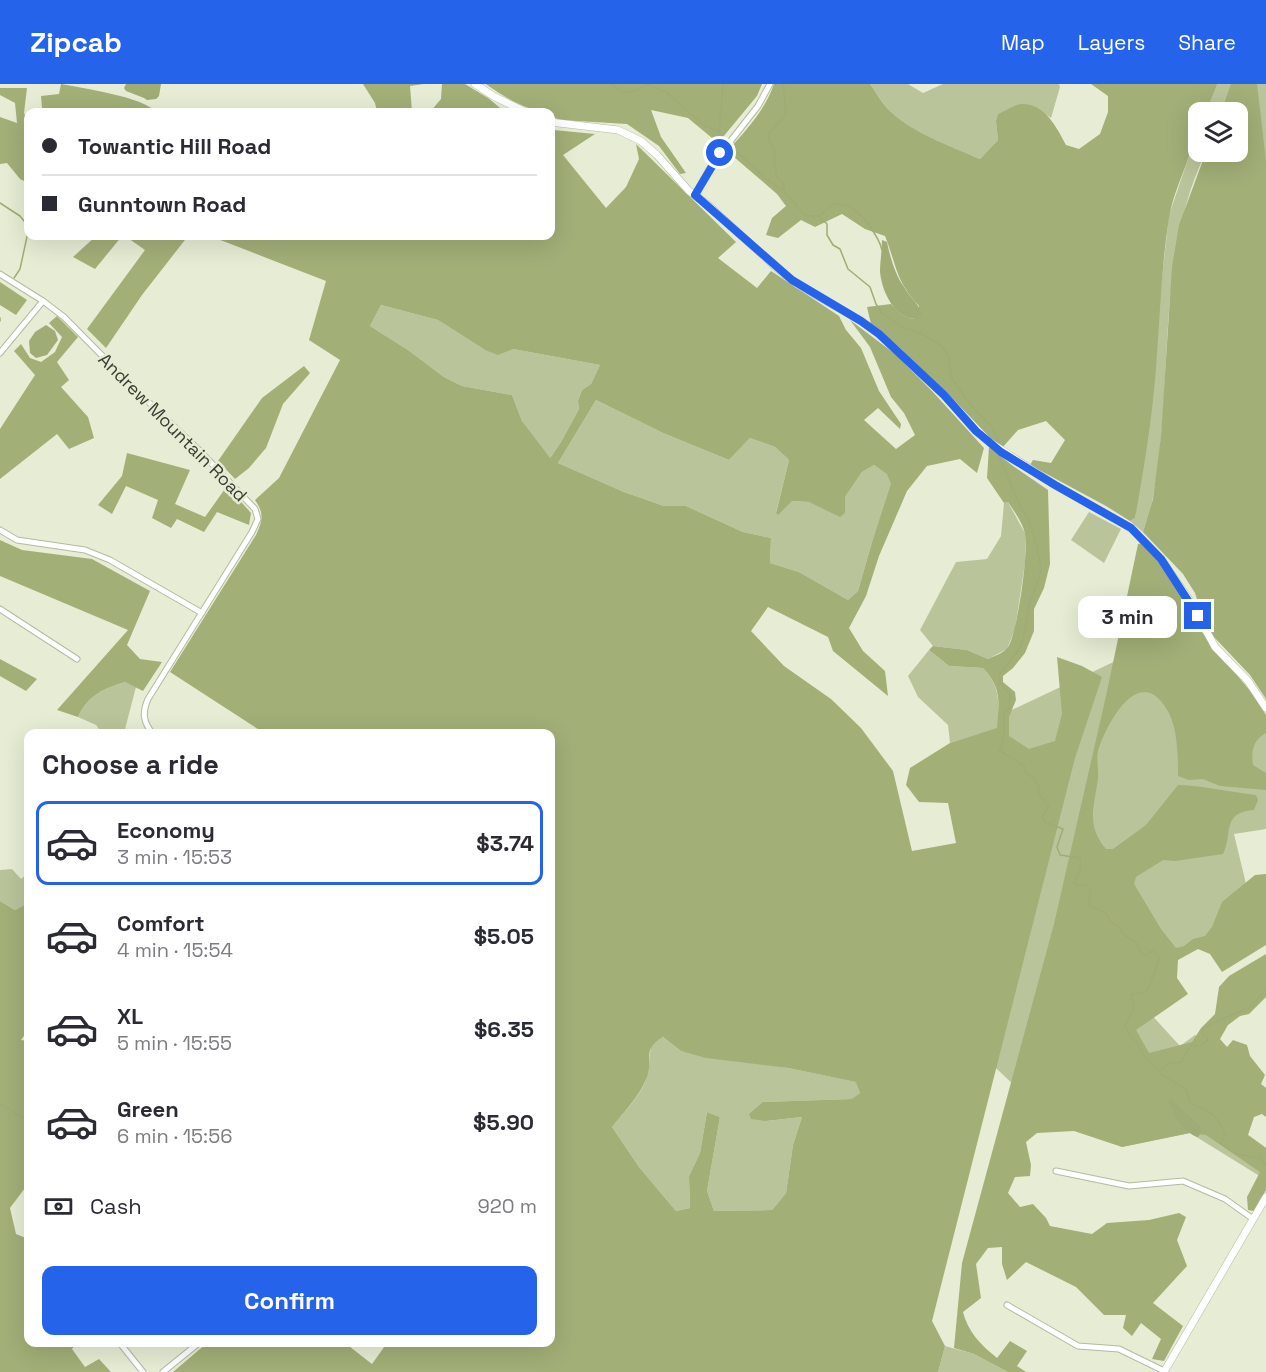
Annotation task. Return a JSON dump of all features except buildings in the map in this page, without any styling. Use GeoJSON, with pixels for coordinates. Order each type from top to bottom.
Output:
{"type":"FeatureCollection","features":[{"type":"Feature","properties":{"kind":"street"},"geometry":{"type":"LineString","coordinates":[[475,84],[518,108]]}},
{"type":"Feature","properties":{"kind":"street"},"geometry":{"type":"LineString","coordinates":[[695,195],[711,165],[758,106],[770,84]]}},
{"type":"Feature","properties":{"kind":"street"},"geometry":{"type":"LineString","coordinates":[[555,124],[618,130],[632,135],[650,147],[678,180],[792,280],[879,334],[944,395],[976,431],[1001,452],[1131,528],[1161,559],[1190,601],[1215,647],[1248,681],[1266,708]]}},
{"type":"Feature","properties":{"kind":"street","name":"Andrew Mountain Road"},"geometry":{"type":"LineString","coordinates":[[0,274],[43,301],[68,321],[199,450],[256,512],[258,519],[256,525],[157,682],[145,705],[144,719],[150,729]]}},
{"type":"Feature","properties":{"kind":"street"},"geometry":{"type":"LineString","coordinates":[[0,353],[43,301]]}},
{"type":"Feature","properties":{"kind":"street"},"geometry":{"type":"LineString","coordinates":[[0,531],[16,540],[86,550],[114,562],[202,613]]}},
{"type":"Feature","properties":{"kind":"street"},"geometry":{"type":"LineString","coordinates":[[0,609],[77,659]]}},
{"type":"Feature","properties":{"kind":"street"},"geometry":{"type":"LineString","coordinates":[[1056,1171],[1129,1186],[1183,1181],[1225,1199],[1253,1219]]}},
{"type":"Feature","properties":{"kind":"street"},"geometry":{"type":"LineString","coordinates":[[1007,1305],[1078,1346],[1119,1349],[1164,1372],[1266,1197]]}},
{"type":"Feature","properties":{"kind":"street"},"geometry":{"type":"LineString","coordinates":[[123,1347],[143,1372]]}},
{"type":"Feature","properties":{"kind":"street"},"geometry":{"type":"LineString","coordinates":[[163,1372],[195,1347]]}},
{"type":"Feature","properties":{"kind":"shaded area"},"geometry":{"type":"Polygon","coordinates":[[[61,84],[126,98],[150,108],[42,108],[41,96],[59,94],[61,84]]]}},
{"type":"Feature","properties":{"kind":"shaded area"},"geometry":{"type":"Polygon","coordinates":[[[126,84],[161,84],[159,96],[156,99],[147,100],[126,91],[124,88],[126,84]]]}},
{"type":"Feature","properties":{"kind":"shaded area"},"geometry":{"type":"Polygon","coordinates":[[[363,84],[424,84],[410,86],[412,108],[376,108],[363,84]]]}},
{"type":"Feature","properties":{"kind":"shaded area"},"geometry":{"type":"Polygon","coordinates":[[[442,84],[465,84],[500,108],[433,108],[441,99],[442,84]]]}},
{"type":"Feature","properties":{"kind":"shaded area"},"geometry":{"type":"Polygon","coordinates":[[[486,84],[762,84],[757,96],[718,143],[688,118],[651,110],[661,137],[686,173],[680,174],[659,146],[627,124],[560,120],[555,118],[555,108],[530,108],[500,94],[486,84]]]}},
{"type":"Feature","properties":{"kind":"shaded area"},"geometry":{"type":"Polygon","coordinates":[[[774,84],[870,84],[886,107],[907,124],[930,138],[980,159],[998,140],[996,122],[998,114],[1021,104],[1043,112],[1054,124],[1066,145],[1079,149],[1100,134],[1108,112],[1108,96],[1091,84],[1217,84],[1210,102],[1188,102],[1188,158],[1172,205],[1166,237],[1152,406],[1135,518],[1130,521],[1030,465],[1033,460],[1051,463],[1065,440],[1046,421],[1018,430],[1002,448],[985,435],[901,349],[871,324],[867,307],[891,304],[904,315],[919,319],[919,306],[905,288],[897,272],[885,236],[865,229],[842,214],[815,227],[801,220],[778,238],[766,235],[772,218],[786,206],[777,194],[727,151],[748,128],[774,84]]]}},
{"type":"Feature","properties":{"kind":"shaded area"},"geometry":{"type":"Polygon","coordinates":[[[870,84],[908,84],[923,93],[943,84],[1059,84],[1060,87],[1051,118],[1036,108],[996,122],[998,140],[980,159],[930,138],[907,124],[886,107],[870,84]]]}},
{"type":"Feature","properties":{"kind":"shaded area"},"geometry":{"type":"Polygon","coordinates":[[[1215,84],[1266,84],[1266,227],[1256,99],[1248,103],[1209,102],[1215,84]]]}},
{"type":"Feature","properties":{"kind":"shaded area"},"geometry":{"type":"Polygon","coordinates":[[[1231,84],[1257,84],[1266,161],[1266,699],[1250,675],[1214,637],[1202,615],[1195,593],[1183,574],[1143,532],[1153,499],[1161,436],[1172,267],[1179,225],[1202,162],[1248,162],[1248,102],[1225,102],[1231,84]]]}},
{"type":"Feature","properties":{"kind":"shaded area"},"geometry":{"type":"Polygon","coordinates":[[[0,88],[27,88],[24,108],[24,181],[7,163],[0,164],[0,117],[17,123],[15,103],[0,95],[0,88]]]}},
{"type":"Feature","properties":{"kind":"shaded area"},"geometry":{"type":"Polygon","coordinates":[[[555,130],[595,134],[563,155],[606,208],[626,187],[639,159],[636,144],[736,242],[718,258],[757,288],[771,271],[839,316],[846,330],[861,348],[879,391],[901,424],[900,429],[878,408],[864,420],[896,449],[915,435],[904,413],[891,397],[870,347],[850,320],[895,354],[984,448],[977,473],[960,459],[927,466],[907,491],[879,556],[866,596],[849,628],[863,651],[885,671],[888,696],[833,651],[828,637],[768,607],[751,631],[784,666],[831,699],[861,728],[893,771],[912,851],[956,843],[948,803],[919,802],[906,785],[910,768],[950,743],[997,728],[998,696],[993,682],[983,668],[949,666],[929,650],[933,646],[967,650],[988,659],[1008,647],[1015,627],[1024,574],[1025,534],[1008,502],[1004,503],[987,478],[989,447],[1048,490],[1050,564],[1044,588],[1034,609],[1034,631],[1025,653],[1003,676],[1003,682],[1015,692],[1016,700],[1009,717],[1009,736],[1029,749],[1055,741],[1062,714],[1057,657],[1082,666],[1102,677],[1075,758],[932,1321],[945,1346],[938,1372],[173,1372],[202,1347],[350,1347],[372,1364],[384,1347],[555,1347],[555,729],[258,729],[170,672],[256,535],[262,517],[255,500],[279,478],[340,360],[309,340],[326,281],[220,240],[555,240],[555,130]],[[381,305],[370,326],[408,350],[444,377],[462,386],[512,395],[522,421],[550,458],[579,409],[578,401],[582,390],[591,384],[600,365],[513,349],[498,355],[485,350],[438,320],[381,305]],[[596,400],[558,463],[624,492],[664,506],[686,506],[743,532],[771,538],[770,563],[799,572],[848,600],[858,591],[891,484],[887,474],[874,465],[862,472],[845,497],[845,513],[840,517],[809,502],[792,501],[778,515],[776,513],[789,460],[775,447],[750,438],[729,460],[663,433],[596,400]],[[663,1037],[650,1050],[649,1070],[644,1084],[612,1127],[639,1167],[676,1211],[690,1208],[689,1176],[700,1153],[707,1112],[720,1117],[707,1191],[714,1211],[772,1210],[786,1193],[793,1145],[802,1117],[766,1121],[751,1119],[749,1114],[763,1102],[852,1099],[860,1093],[856,1082],[788,1068],[706,1058],[681,1051],[663,1037]]]}},
{"type":"Feature","properties":{"kind":"shaded area"},"geometry":{"type":"Polygon","coordinates":[[[1188,159],[1188,162],[1202,162],[1190,193],[1179,235],[1172,278],[1159,454],[1152,501],[1143,532],[1130,521],[1135,518],[1169,215],[1188,159]]]}},
{"type":"Feature","properties":{"kind":"shaded area"},"geometry":{"type":"Polygon","coordinates":[[[92,240],[119,240],[95,269],[73,257],[92,240]]]}},
{"type":"Feature","properties":{"kind":"shaded area"},"geometry":{"type":"Polygon","coordinates":[[[131,240],[185,240],[142,295],[106,348],[87,329],[145,250],[131,240]]]}},
{"type":"Feature","properties":{"kind":"shaded area"},"geometry":{"type":"Polygon","coordinates":[[[882,240],[887,242],[893,265],[901,282],[921,311],[922,315],[919,319],[897,311],[887,297],[880,272],[882,240]]]}},
{"type":"Feature","properties":{"kind":"shaded area"},"geometry":{"type":"Polygon","coordinates":[[[0,282],[27,300],[16,315],[0,305],[0,282]]]}},
{"type":"Feature","properties":{"kind":"shaded area"},"geometry":{"type":"Polygon","coordinates":[[[381,305],[438,320],[485,350],[513,349],[600,365],[591,384],[582,390],[578,401],[579,409],[549,459],[522,421],[512,395],[462,386],[444,377],[408,350],[370,326],[381,305]]]}},
{"type":"Feature","properties":{"kind":"shaded area"},"geometry":{"type":"Polygon","coordinates":[[[57,316],[78,337],[57,362],[69,380],[61,387],[88,417],[94,438],[69,449],[57,434],[0,479],[0,429],[35,375],[14,351],[21,344],[30,358],[41,362],[55,352],[62,337],[49,323],[57,316]]]}},
{"type":"Feature","properties":{"kind":"shaded area"},"geometry":{"type":"Polygon","coordinates":[[[46,325],[55,331],[58,340],[47,355],[36,358],[30,353],[29,341],[35,332],[46,325]]]}},
{"type":"Feature","properties":{"kind":"shaded area"},"geometry":{"type":"Polygon","coordinates":[[[304,366],[310,373],[283,404],[266,448],[249,468],[235,479],[218,461],[262,398],[304,366]]]}},
{"type":"Feature","properties":{"kind":"shaded area"},"geometry":{"type":"Polygon","coordinates":[[[596,400],[663,433],[729,460],[750,438],[775,447],[789,460],[776,512],[792,501],[809,502],[845,513],[845,497],[862,472],[874,465],[888,474],[892,484],[858,591],[848,600],[799,572],[770,563],[771,538],[743,532],[686,506],[664,506],[624,492],[558,463],[596,400]]]}},
{"type":"Feature","properties":{"kind":"shaded area"},"geometry":{"type":"Polygon","coordinates":[[[127,453],[190,470],[175,504],[205,517],[227,486],[251,513],[249,525],[217,512],[204,532],[177,519],[171,528],[152,518],[158,500],[126,486],[112,514],[98,505],[122,476],[127,453]]]}},
{"type":"Feature","properties":{"kind":"shaded area"},"geometry":{"type":"Polygon","coordinates":[[[1008,502],[1026,535],[1025,563],[1015,629],[1007,649],[988,659],[967,650],[933,646],[920,630],[956,562],[987,559],[1001,536],[1004,503],[1008,502]]]}},
{"type":"Feature","properties":{"kind":"shaded area"},"geometry":{"type":"Polygon","coordinates":[[[1089,512],[1121,529],[1104,563],[1071,540],[1089,512]]]}},
{"type":"Feature","properties":{"kind":"shaded area"},"geometry":{"type":"Polygon","coordinates":[[[0,540],[22,550],[92,559],[150,591],[127,645],[140,659],[162,662],[143,691],[125,682],[110,687],[91,698],[78,717],[57,710],[128,630],[0,576],[0,540]]]}},
{"type":"Feature","properties":{"kind":"shaded area"},"geometry":{"type":"Polygon","coordinates":[[[1143,543],[1179,588],[1199,629],[1251,692],[1266,715],[1266,733],[1254,746],[1252,755],[1253,765],[1266,773],[1266,790],[1220,786],[1203,779],[1189,780],[1178,776],[1176,741],[1170,715],[1155,696],[1145,692],[1134,695],[1124,703],[1102,740],[1097,754],[1098,775],[1094,824],[1106,849],[1113,849],[1146,825],[1178,785],[1256,795],[1258,800],[1254,810],[1237,815],[1232,820],[1223,854],[1175,861],[1163,860],[1136,877],[1134,884],[1161,929],[1176,948],[1184,946],[1193,939],[1205,936],[1212,927],[1222,902],[1255,875],[1266,874],[1266,945],[1222,972],[1210,954],[1198,949],[1178,960],[1177,978],[1188,994],[1136,1030],[1149,1053],[1192,1042],[1201,1028],[1215,1014],[1219,987],[1229,976],[1266,954],[1266,997],[1249,1014],[1240,1016],[1228,1025],[1220,1039],[1227,1047],[1233,1040],[1247,1045],[1250,1056],[1265,1075],[1261,1084],[1266,1088],[1266,1117],[1262,1114],[1254,1117],[1248,1135],[1266,1148],[1266,1190],[1254,1211],[1248,1210],[1247,1197],[1260,1172],[1206,1135],[1190,1133],[1122,1147],[1074,1131],[1037,1133],[1026,1142],[1031,1165],[1030,1176],[1015,1177],[1008,1193],[1020,1207],[1033,1204],[1050,1226],[1092,1234],[1107,1223],[1149,1220],[1179,1213],[1186,1217],[1177,1240],[1187,1266],[1153,1303],[1183,1326],[1164,1361],[1152,1359],[1161,1339],[1141,1323],[1132,1336],[1123,1328],[1126,1315],[1104,1315],[1076,1287],[1026,1262],[1007,1280],[1002,1264],[1002,1247],[988,1248],[976,1264],[981,1298],[963,1312],[976,1338],[997,1358],[1010,1341],[1027,1351],[1017,1366],[1026,1372],[1008,1372],[974,1354],[954,1348],[962,1263],[1054,924],[1138,544],[1143,543]]]}},
{"type":"Feature","properties":{"kind":"shaded area"},"geometry":{"type":"Polygon","coordinates":[[[1196,623],[1266,715],[1266,829],[1234,834],[1253,913],[1126,987],[1180,1046],[1195,1035],[1257,1071],[1226,1119],[1266,1148],[1266,1180],[1190,1133],[1122,1147],[1016,1087],[929,1005],[979,734],[950,743],[948,725],[918,697],[908,676],[929,650],[949,666],[983,668],[992,679],[996,690],[999,716],[1196,623]]]}},
{"type":"Feature","properties":{"kind":"shaded area"},"geometry":{"type":"Polygon","coordinates":[[[0,659],[37,679],[26,691],[0,676],[0,659]]]}},
{"type":"Feature","properties":{"kind":"shaded area"},"geometry":{"type":"Polygon","coordinates":[[[125,682],[136,687],[125,729],[99,729],[96,725],[78,717],[91,698],[110,687],[125,682]]]}},
{"type":"Feature","properties":{"kind":"shaded area"},"geometry":{"type":"Polygon","coordinates":[[[12,869],[21,879],[24,876],[24,905],[15,910],[0,901],[0,870],[12,869]]]}},
{"type":"Feature","properties":{"kind":"shaded area"},"geometry":{"type":"Polygon","coordinates":[[[0,901],[15,910],[24,905],[24,1036],[21,1040],[24,1040],[24,1189],[10,1208],[16,1234],[24,1237],[24,1347],[74,1347],[72,1349],[85,1367],[99,1359],[111,1372],[0,1372],[0,901]]]}},
{"type":"Feature","properties":{"kind":"shaded area"},"geometry":{"type":"Polygon","coordinates":[[[663,1037],[681,1051],[788,1068],[857,1082],[860,1093],[853,1099],[763,1102],[766,1121],[802,1117],[793,1145],[786,1193],[772,1210],[714,1211],[707,1191],[720,1117],[707,1112],[700,1153],[689,1176],[690,1208],[676,1211],[639,1167],[612,1127],[645,1083],[652,1044],[663,1037]]]}},
{"type":"Feature","properties":{"kind":"shaded area"},"geometry":{"type":"Polygon","coordinates":[[[1171,1099],[1200,1126],[1202,1131],[1198,1137],[1187,1131],[1174,1116],[1172,1112],[1174,1111],[1167,1102],[1171,1099]]]}},
{"type":"Feature","properties":{"kind":"shaded area"},"geometry":{"type":"Polygon","coordinates":[[[945,1346],[974,1354],[1008,1372],[938,1372],[945,1346]]]}},
{"type":"Feature","properties":{"kind":"waterway"},"geometry":{"type":"LineString","coordinates":[[612,84],[625,92],[648,85],[665,91],[705,126],[719,132]]}},
{"type":"Feature","properties":{"kind":"waterway"},"geometry":{"type":"LineString","coordinates":[[723,84],[719,132],[723,143]]}},
{"type":"Feature","properties":{"kind":"waterway"},"geometry":{"type":"LineString","coordinates":[[783,84],[786,114],[769,134],[769,141],[775,151],[774,162],[777,177],[783,183],[785,193],[806,216],[819,216],[833,204],[846,205],[853,209],[869,225],[882,250]]}},
{"type":"Feature","properties":{"kind":"waterway"},"geometry":{"type":"LineString","coordinates":[[729,148],[783,190]]}},
{"type":"Feature","properties":{"kind":"waterway"},"geometry":{"type":"LineString","coordinates":[[0,203],[24,221]]}},
{"type":"Feature","properties":{"kind":"waterway"},"geometry":{"type":"LineString","coordinates":[[819,216],[827,224],[827,235],[833,245],[840,249],[848,269],[870,287],[882,313],[900,326],[922,334],[943,347],[948,356],[952,379],[973,408],[992,427],[999,444]]}},
{"type":"Feature","properties":{"kind":"waterway"},"geometry":{"type":"LineString","coordinates":[[14,278],[20,269],[26,240]]}},
{"type":"Feature","properties":{"kind":"waterway"},"geometry":{"type":"LineString","coordinates":[[997,451],[1019,504],[1028,519],[1041,568],[1029,604],[1020,648],[999,678],[1001,685],[1011,697],[1010,708],[1005,711],[1004,736],[999,750],[1024,766],[1027,774],[1037,782],[1039,795],[1049,805],[1042,817],[1045,822],[1063,829],[1057,847],[1060,855],[1080,858],[1081,868],[1074,883],[1078,886],[1086,884],[1091,893],[1088,901],[1090,906],[1106,913],[1110,921],[1119,927],[1124,935],[1137,943],[1141,952],[1146,955],[1153,950],[1160,957],[1148,989],[1144,993],[1131,994],[1134,1009],[1125,1025],[1129,1034],[1162,1075],[1186,1089],[1191,1104],[1208,1111],[1220,1123],[1225,1134],[1221,1143],[1236,1154],[1260,1158],[1266,1165]]}},
{"type":"Feature","properties":{"kind":"waterway"},"geometry":{"type":"LineString","coordinates":[[1161,1070],[1169,1063],[1181,1062],[1191,1045],[1200,1046],[1207,1041],[1207,1037],[1203,1036],[1202,1032],[1207,1026],[1250,1007],[1266,990]]}},
{"type":"Feature","properties":{"kind":"waterway"},"geometry":{"type":"LineString","coordinates":[[0,1104],[24,1118]]}},
{"type":"Feature","properties":{"kind":"route"},"geometry":{"type":"LineString","coordinates":[[720,153],[695,195],[792,280],[879,334],[944,395],[981,436],[1001,452],[1131,528],[1161,559],[1198,616]]}}]}
